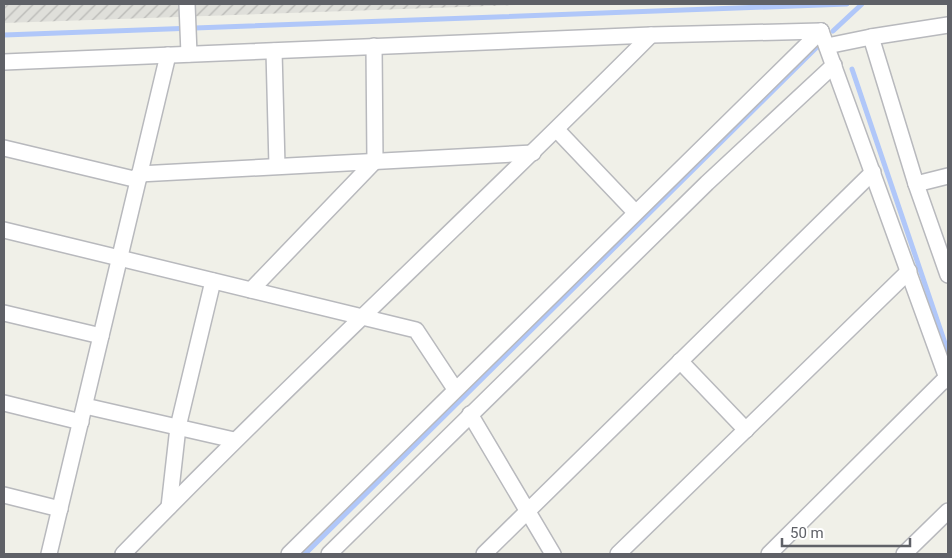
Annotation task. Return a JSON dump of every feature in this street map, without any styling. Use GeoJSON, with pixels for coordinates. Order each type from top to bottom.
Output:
{"type":"FeatureCollection","features":[{"type":"Feature","properties":{"kind":"street"},"geometry":{"type":"LineString","coordinates":[[188,4],[189,49]]}},
{"type":"Feature","properties":{"kind":"street"},"geometry":{"type":"LineString","coordinates":[[827,46],[948,25]]}},
{"type":"Feature","properties":{"kind":"street"},"geometry":{"type":"LineString","coordinates":[[4,62],[168,55],[189,49],[274,51],[651,35],[821,31]]}},
{"type":"Feature","properties":{"kind":"street"},"geometry":{"type":"LineString","coordinates":[[769,554],[948,378],[821,31]]}},
{"type":"Feature","properties":{"kind":"street"},"geometry":{"type":"LineString","coordinates":[[288,554],[821,31]]}},
{"type":"Feature","properties":{"kind":"street"},"geometry":{"type":"LineString","coordinates":[[123,554],[234,440],[360,316],[534,153],[651,35]]}},
{"type":"Feature","properties":{"kind":"street"},"geometry":{"type":"LineString","coordinates":[[871,37],[916,184],[948,275]]}},
{"type":"Feature","properties":{"kind":"street"},"geometry":{"type":"LineString","coordinates":[[251,290],[375,161],[374,46]]}},
{"type":"Feature","properties":{"kind":"street"},"geometry":{"type":"LineString","coordinates":[[274,51],[277,166]]}},
{"type":"Feature","properties":{"kind":"street"},"geometry":{"type":"LineString","coordinates":[[50,554],[168,55]]}},
{"type":"Feature","properties":{"kind":"street"},"geometry":{"type":"LineString","coordinates":[[329,554],[707,183],[834,65]]}},
{"type":"Feature","properties":{"kind":"street"},"geometry":{"type":"LineString","coordinates":[[557,130],[635,212]]}},
{"type":"Feature","properties":{"kind":"street"},"geometry":{"type":"LineString","coordinates":[[4,148],[139,177],[277,166],[534,153]]}},
{"type":"Feature","properties":{"kind":"street"},"geometry":{"type":"LineString","coordinates":[[484,554],[873,172]]}},
{"type":"Feature","properties":{"kind":"street"},"geometry":{"type":"LineString","coordinates":[[916,184],[948,176]]}},
{"type":"Feature","properties":{"kind":"street"},"geometry":{"type":"LineString","coordinates":[[4,230],[416,330],[455,389]]}},
{"type":"Feature","properties":{"kind":"street"},"geometry":{"type":"LineString","coordinates":[[618,554],[909,271]]}},
{"type":"Feature","properties":{"kind":"street"},"geometry":{"type":"LineString","coordinates":[[169,507],[178,427],[213,280]]}},
{"type":"Feature","properties":{"kind":"street"},"geometry":{"type":"LineString","coordinates":[[4,313],[101,336]]}},
{"type":"Feature","properties":{"kind":"street"},"geometry":{"type":"LineString","coordinates":[[680,361],[746,430]]}},
{"type":"Feature","properties":{"kind":"street"},"geometry":{"type":"LineString","coordinates":[[4,403],[81,422]]}},
{"type":"Feature","properties":{"kind":"street"},"geometry":{"type":"LineString","coordinates":[[85,406],[234,440]]}},
{"type":"Feature","properties":{"kind":"street"},"geometry":{"type":"LineString","coordinates":[[470,414],[553,554]]}},
{"type":"Feature","properties":{"kind":"street"},"geometry":{"type":"LineString","coordinates":[[4,494],[60,509]]}},
{"type":"Feature","properties":{"kind":"street"},"geometry":{"type":"LineString","coordinates":[[904,554],[948,511]]}},
{"type":"Feature","properties":{"kind":"shaded area"},"geometry":{"type":"Polygon","coordinates":[[[4,4],[547,4],[4,23],[4,4]]]}},
{"type":"Feature","properties":{"kind":"waterway"},"geometry":{"type":"LineString","coordinates":[[4,35],[847,4]]}},
{"type":"Feature","properties":{"kind":"waterway"},"geometry":{"type":"LineString","coordinates":[[833,31],[862,4]]}},
{"type":"Feature","properties":{"kind":"waterway"},"geometry":{"type":"LineString","coordinates":[[305,554],[816,48]]}},
{"type":"Feature","properties":{"kind":"waterway"},"geometry":{"type":"LineString","coordinates":[[852,69],[948,352]]}}]}
